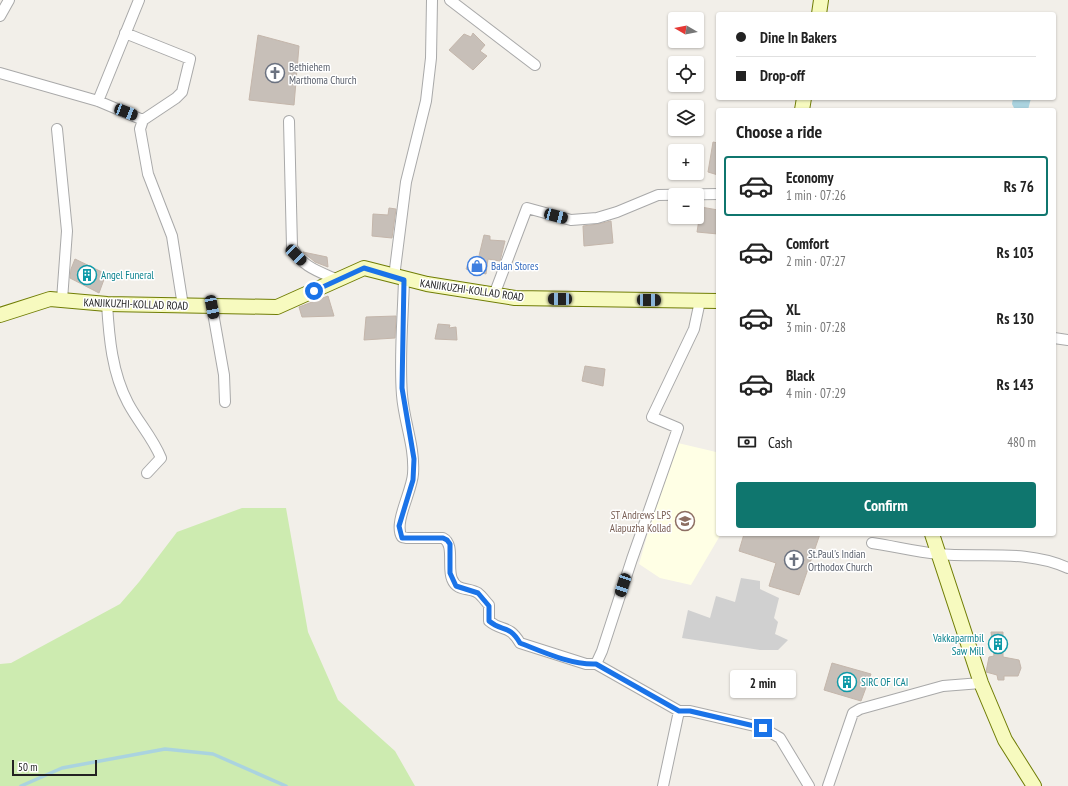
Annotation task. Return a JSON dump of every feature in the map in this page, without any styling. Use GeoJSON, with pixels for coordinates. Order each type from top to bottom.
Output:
{"type":"FeatureCollection","features":[{"type":"Feature","properties":{"kind":"main road"},"geometry":{"type":"LineString","coordinates":[[819,12],[821,0]]}},
{"type":"Feature","properties":{"kind":"main road","name":"KANJIKUZHI-KOLLAD ROAD"},"geometry":{"type":"LineString","coordinates":[[0,315],[50,299],[106,304],[277,307],[364,268],[399,278],[516,298],[716,301]]}},
{"type":"Feature","properties":{"kind":"main road"},"geometry":{"type":"LineString","coordinates":[[933,536],[981,683],[1005,740],[1034,786]]}},
{"type":"Feature","properties":{"kind":"street"},"geometry":{"type":"LineString","coordinates":[[0,16],[9,0]]}},
{"type":"Feature","properties":{"kind":"street"},"geometry":{"type":"LineString","coordinates":[[98,101],[139,0]]}},
{"type":"Feature","properties":{"kind":"street"},"geometry":{"type":"LineString","coordinates":[[432,0],[431,58],[426,101],[406,182],[399,278],[402,388],[414,459],[413,480],[400,520],[400,534],[402,538],[443,538],[447,540],[450,544],[450,573],[456,586],[478,593],[489,606],[489,621],[493,625],[507,628],[514,634],[520,643],[580,662],[596,664],[679,711],[690,711],[763,728],[780,738],[809,786]]}},
{"type":"Feature","properties":{"kind":"street"},"geometry":{"type":"LineString","coordinates":[[450,0],[534,65]]}},
{"type":"Feature","properties":{"kind":"street"},"geometry":{"type":"LineString","coordinates":[[125,33],[190,59],[182,92],[176,98],[143,120],[140,129],[148,174],[172,236],[183,306]]}},
{"type":"Feature","properties":{"kind":"street"},"geometry":{"type":"LineString","coordinates":[[0,73],[98,101],[143,120]]}},
{"type":"Feature","properties":{"kind":"street"},"geometry":{"type":"LineString","coordinates":[[289,121],[292,247],[296,255],[311,268],[338,280]]}},
{"type":"Feature","properties":{"kind":"street"},"geometry":{"type":"LineString","coordinates":[[57,129],[67,231],[62,300]]}},
{"type":"Feature","properties":{"kind":"street"},"geometry":{"type":"LineString","coordinates":[[494,295],[527,208],[571,220],[604,216],[658,195],[716,194]]}},
{"type":"Feature","properties":{"kind":"street"},"geometry":{"type":"LineString","coordinates":[[596,664],[602,651],[632,559],[678,428],[652,417],[694,329],[700,301]]}},
{"type":"Feature","properties":{"kind":"street"},"geometry":{"type":"LineString","coordinates":[[106,304],[113,362],[127,402],[157,448],[161,458],[147,473]]}},
{"type":"Feature","properties":{"kind":"street"},"geometry":{"type":"LineString","coordinates":[[212,307],[224,375],[225,402]]}},
{"type":"Feature","properties":{"kind":"street"},"geometry":{"type":"LineString","coordinates":[[1056,338],[1068,340]]}},
{"type":"Feature","properties":{"kind":"street"},"geometry":{"type":"LineString","coordinates":[[872,543],[938,554],[1001,555],[1031,558],[1049,561],[1068,568]]}},
{"type":"Feature","properties":{"kind":"street"},"geometry":{"type":"LineString","coordinates":[[828,786],[854,713],[860,708],[942,686],[981,683]]}},
{"type":"Feature","properties":{"kind":"street"},"geometry":{"type":"LineString","coordinates":[[663,786],[679,711]]}},
{"type":"Feature","properties":{"kind":"shaded area","name":"ST Andrews LPS Alapuzha Kollad"},"geometry":{"type":"Polygon","coordinates":[[[678,443],[716,452],[716,536],[720,536],[691,585],[660,578],[639,564],[655,508],[678,443]]]}},
{"type":"Feature","properties":{"kind":"shaded area"},"geometry":{"type":"Polygon","coordinates":[[[741,578],[760,581],[760,589],[779,598],[774,618],[778,622],[775,634],[788,640],[778,650],[760,650],[682,638],[688,610],[710,618],[716,596],[735,602],[741,578]]]}},
{"type":"Feature","properties":{"kind":"green space"},"geometry":{"type":"Polygon","coordinates":[[[242,508],[286,508],[308,632],[338,700],[395,751],[415,786],[0,786],[0,664],[11,663],[120,604],[139,582],[177,532],[242,508]]]}},
{"type":"Feature","properties":{"kind":"water"},"geometry":{"type":"Polygon","coordinates":[[[1013,100],[1030,100],[1028,108],[1014,108],[1012,104],[1013,100]]]}},
{"type":"Feature","properties":{"kind":"building"},"geometry":{"type":"Polygon","coordinates":[[[473,33],[485,45],[480,51],[487,56],[473,70],[449,50],[464,34],[471,37],[473,33]]]}},
{"type":"Feature","properties":{"kind":"building","name":"Bethiehem Marthoma Church"},"geometry":{"type":"Polygon","coordinates":[[[258,35],[299,46],[294,105],[249,100],[258,35]]]}},
{"type":"Feature","properties":{"kind":"building"},"geometry":{"type":"Polygon","coordinates":[[[713,142],[716,143],[716,174],[708,172],[713,142]]]}},
{"type":"Feature","properties":{"kind":"building"},"geometry":{"type":"Polygon","coordinates":[[[389,208],[396,209],[392,238],[372,236],[373,214],[388,215],[389,208]]]}},
{"type":"Feature","properties":{"kind":"building"},"geometry":{"type":"Polygon","coordinates":[[[704,208],[716,210],[716,234],[697,232],[698,224],[704,224],[704,208]]]}},
{"type":"Feature","properties":{"kind":"building"},"geometry":{"type":"Polygon","coordinates":[[[611,221],[613,243],[584,246],[583,226],[611,221]]]}},
{"type":"Feature","properties":{"kind":"building"},"geometry":{"type":"Polygon","coordinates":[[[484,235],[490,236],[490,240],[505,241],[500,261],[488,259],[486,274],[466,269],[471,258],[478,260],[484,235]]]}},
{"type":"Feature","properties":{"kind":"building"},"geometry":{"type":"Polygon","coordinates":[[[303,252],[327,257],[328,267],[315,262],[303,252]]]}},
{"type":"Feature","properties":{"kind":"building","name":"Angel Funeral"},"geometry":{"type":"Polygon","coordinates":[[[75,259],[106,274],[99,293],[70,278],[71,269],[75,259]]]}},
{"type":"Feature","properties":{"kind":"building"},"geometry":{"type":"Polygon","coordinates":[[[328,296],[334,316],[302,317],[299,307],[328,296]]]}},
{"type":"Feature","properties":{"kind":"building"},"geometry":{"type":"Polygon","coordinates":[[[396,316],[395,338],[364,340],[366,317],[396,316]]]}},
{"type":"Feature","properties":{"kind":"building"},"geometry":{"type":"Polygon","coordinates":[[[438,324],[450,325],[449,328],[456,327],[457,340],[435,339],[438,324]]]}},
{"type":"Feature","properties":{"kind":"building"},"geometry":{"type":"Polygon","coordinates":[[[585,366],[605,369],[603,386],[582,381],[585,366]]]}},
{"type":"Feature","properties":{"kind":"building","name":"St.Paul's Indian Orthodox Church"},"geometry":{"type":"Polygon","coordinates":[[[743,536],[819,536],[799,595],[769,586],[776,563],[739,551],[743,536]]]}},
{"type":"Feature","properties":{"kind":"building","name":"Vakkaparmbil Saw Mill"},"geometry":{"type":"Polygon","coordinates":[[[991,632],[1003,632],[1003,657],[1019,660],[1021,668],[1018,676],[1004,676],[1004,680],[998,680],[997,675],[986,672],[989,657],[994,656],[991,632]]]}},
{"type":"Feature","properties":{"kind":"building","name":"SIRC OF ICAI"},"geometry":{"type":"Polygon","coordinates":[[[832,663],[871,674],[861,701],[824,690],[832,663]]]}},
{"type":"Feature","properties":{"kind":"waterway"},"geometry":{"type":"LineString","coordinates":[[21,786],[62,768],[165,749],[213,754],[286,786]]}},
{"type":"Feature","properties":{"kind":"place","name":"Bethiehem Marthoma Church"},"geometry":{"type":"Point","coordinates":[275,73]}},
{"type":"Feature","properties":{"kind":"place","name":"Balan Stores"},"geometry":{"type":"Point","coordinates":[477,266]}},
{"type":"Feature","properties":{"kind":"place","name":"Angel Funeral"},"geometry":{"type":"Point","coordinates":[87,275]}},
{"type":"Feature","properties":{"kind":"place","name":"ST Andrews LPS Alapuzha Kollad"},"geometry":{"type":"Point","coordinates":[685,521]}},
{"type":"Feature","properties":{"kind":"place","name":"St.Paul's Indian Orthodox Church"},"geometry":{"type":"Point","coordinates":[794,560]}},
{"type":"Feature","properties":{"kind":"place","name":"Vakkaparmbil Saw Mill"},"geometry":{"type":"Point","coordinates":[998,644]}},
{"type":"Feature","properties":{"kind":"place","name":"SIRC OF ICAI"},"geometry":{"type":"Point","coordinates":[847,682]}},
{"type":"Feature","properties":{"kind":"route"},"geometry":{"type":"LineString","coordinates":[[314,291],[364,268],[404,280],[402,397],[412,438],[414,459],[413,480],[410,495],[399,526],[402,538],[443,538],[447,540],[450,544],[450,573],[456,586],[478,593],[489,606],[489,621],[493,625],[507,628],[514,634],[520,643],[559,657],[586,664],[596,664],[679,711],[690,711],[763,728]]}}]}
